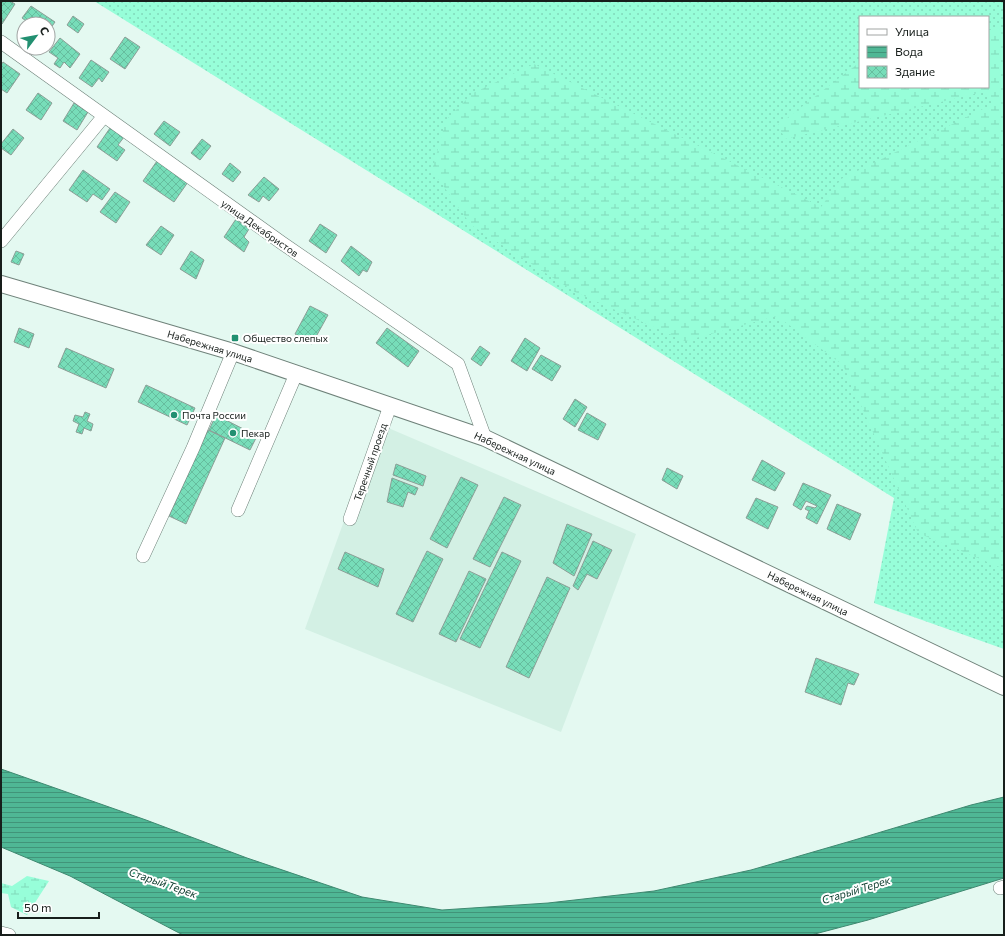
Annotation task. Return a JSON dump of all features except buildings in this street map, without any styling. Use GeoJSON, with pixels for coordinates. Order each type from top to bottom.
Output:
{"type":"FeatureCollection","features":[{"type":"Feature","properties":{"kind":"main road","name":"Набережная улица"},"geometry":{"type":"LineString","coordinates":[[1,284],[233,352],[485,438],[1004,687]]}},
{"type":"Feature","properties":{"kind":"street","name":"улица Декабристов"},"geometry":{"type":"LineString","coordinates":[[1,42],[282,243],[458,364],[485,438]]}},
{"type":"Feature","properties":{"kind":"street"},"geometry":{"type":"LineString","coordinates":[[1,241],[104,116]]}},
{"type":"Feature","properties":{"kind":"street"},"geometry":{"type":"LineString","coordinates":[[143,556],[193,448],[233,352]]}},
{"type":"Feature","properties":{"kind":"street"},"geometry":{"type":"LineString","coordinates":[[238,510],[296,374]]}},
{"type":"Feature","properties":{"kind":"street","name":"Теречный проезд"},"geometry":{"type":"LineString","coordinates":[[350,518],[390,406]]}},
{"type":"Feature","properties":{"kind":"street"},"geometry":{"type":"LineString","coordinates":[[1,933],[9,935]]}},
{"type":"Feature","properties":{"kind":"shaded area"},"geometry":{"type":"Polygon","coordinates":[[[379,424],[636,534],[561,732],[305,629],[379,424]]]}},
{"type":"Feature","properties":{"kind":"green space"},"geometry":{"type":"Polygon","coordinates":[[[94,1],[1004,1],[1004,649],[874,603],[894,498],[94,1]]]}},
{"type":"Feature","properties":{"kind":"green space"},"geometry":{"type":"Polygon","coordinates":[[[1004,28],[1004,569],[918,533],[843,365],[777,316],[685,341],[575,292],[471,225],[432,170],[446,120],[473,93],[534,64],[821,207],[841,179],[993,104],[983,92],[785,139],[778,125],[859,63],[859,88],[989,88],[989,30],[1004,28]]]}},
{"type":"Feature","properties":{"kind":"green space"},"geometry":{"type":"Polygon","coordinates":[[[27,876],[49,881],[27,915],[11,907],[8,894],[1,893],[1,883],[12,886],[27,876]]]}},
{"type":"Feature","properties":{"kind":"water","name":"Старый Терек"},"geometry":{"type":"Polygon","coordinates":[[[1,769],[146,820],[247,858],[362,897],[442,910],[548,903],[654,891],[751,870],[971,805],[1004,797],[1004,878],[868,920],[811,935],[183,935],[70,876],[1,847],[1,769]]]}},
{"type":"Feature","properties":{"kind":"place","name":"Общество слепых"},"geometry":{"type":"Point","coordinates":[235,338]}},
{"type":"Feature","properties":{"kind":"place","name":"Почта России"},"geometry":{"type":"Point","coordinates":[174,415]}},
{"type":"Feature","properties":{"kind":"place","name":"Пекар"},"geometry":{"type":"Point","coordinates":[233,433]}}]}
